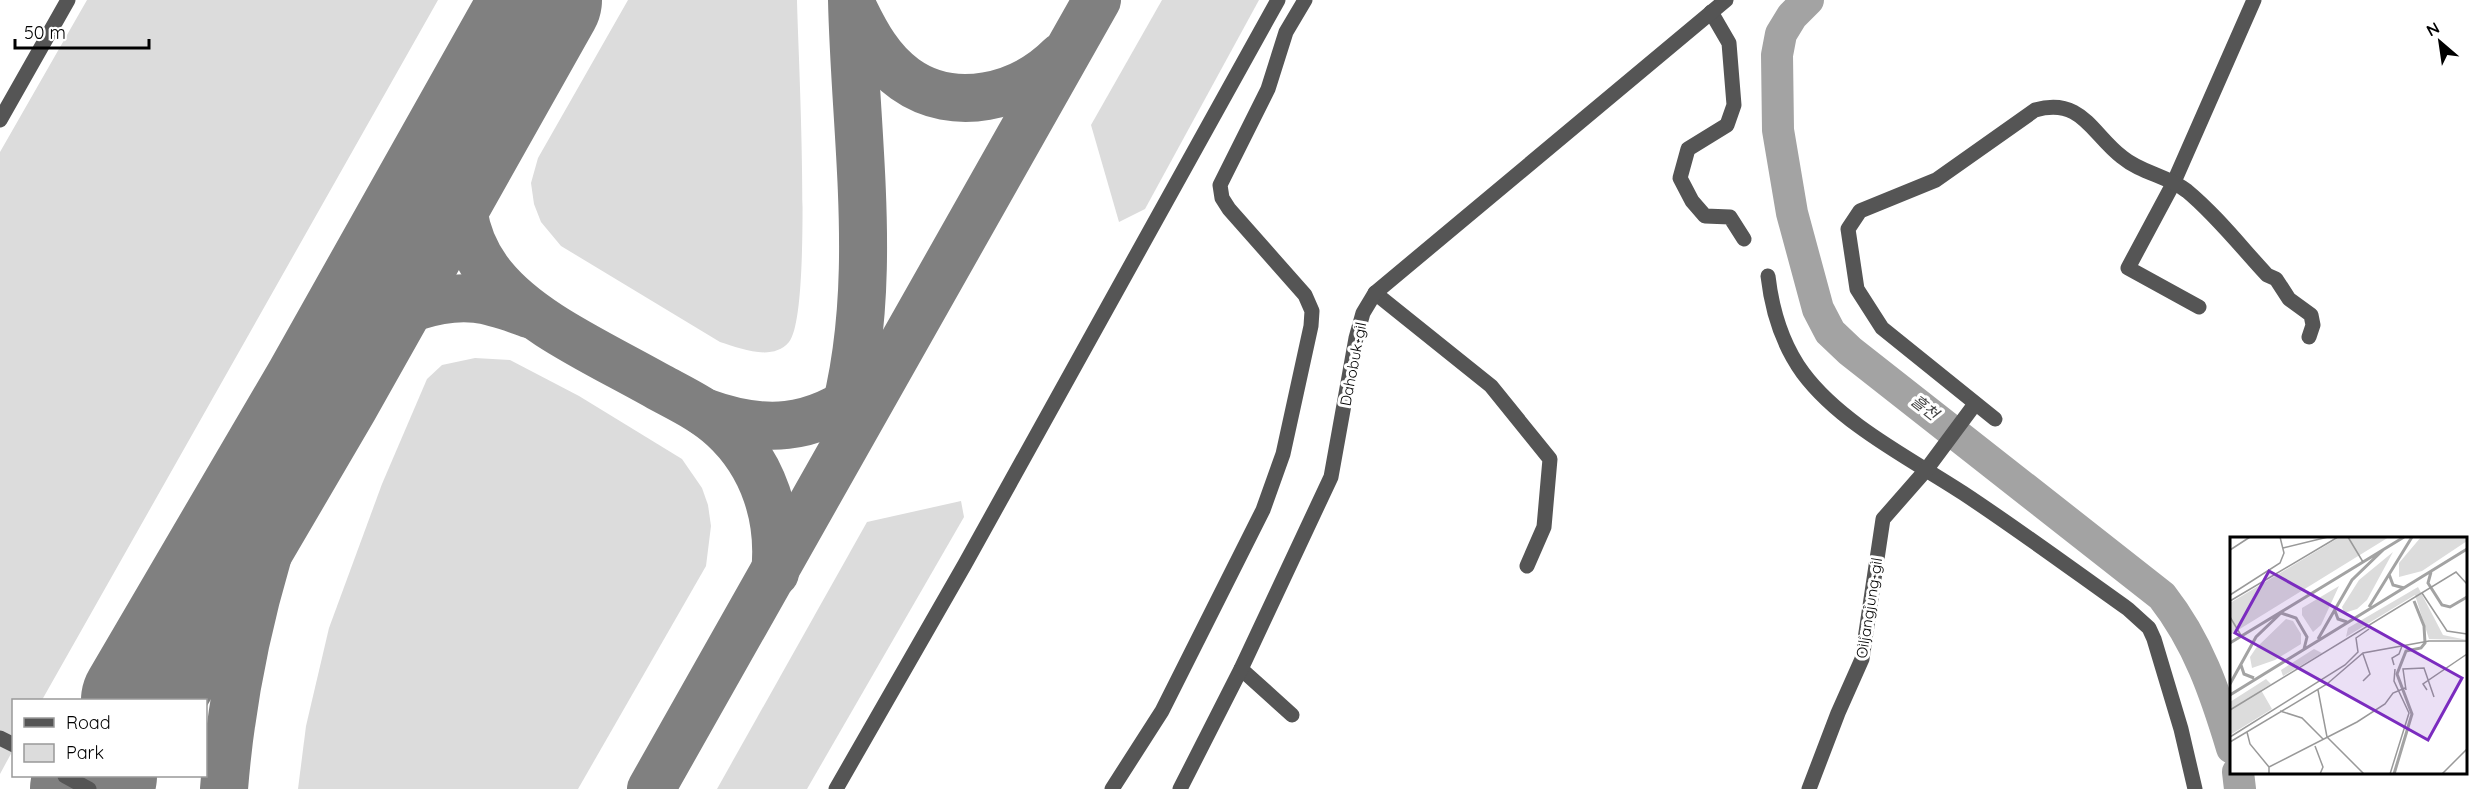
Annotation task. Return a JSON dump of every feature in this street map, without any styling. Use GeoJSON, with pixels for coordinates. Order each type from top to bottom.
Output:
{"type":"FeatureCollection","features":[{"type":"Feature","properties":{"kind":"street"},"geometry":{"type":"LineString","coordinates":[[0,120],[68,0]]}},
{"type":"Feature","properties":{"kind":"street"},"geometry":{"type":"LineString","coordinates":[[836,789],[965,564],[1278,0]]}},
{"type":"Feature","properties":{"kind":"street"},"geometry":{"type":"LineString","coordinates":[[1112,789],[1162,711],[1186,665],[1263,510],[1283,454],[1304,364],[1312,311],[1305,295],[1229,209],[1222,198],[1220,185],[1268,89],[1286,32],[1305,0]]}},
{"type":"Feature","properties":{"kind":"street","name":"Dahobuk-gil"},"geometry":{"type":"LineString","coordinates":[[1180,789],[1241,669],[1331,477],[1356,338],[1363,313],[1374,293],[1726,0]]}},
{"type":"Feature","properties":{"kind":"street"},"geometry":{"type":"LineString","coordinates":[[2199,307],[2128,268],[2173,184],[2254,0]]}},
{"type":"Feature","properties":{"kind":"street"},"geometry":{"type":"LineString","coordinates":[[1712,12],[1729,43],[1734,105],[1727,125],[1688,149],[1680,178],[1692,201],[1705,216],[1730,217],[1744,239]]}},
{"type":"Feature","properties":{"kind":"street"},"geometry":{"type":"LineString","coordinates":[[1995,419],[1882,328],[1872,316],[1857,289],[1848,230],[1852,219],[1871,206],[1910,193],[1936,180],[2035,111],[2047,107],[2061,107],[2076,113],[2090,124],[2122,158],[2146,173],[2186,190],[2267,274],[2276,279],[2289,298],[2306,308],[2311,315],[2313,325],[2309,337]]}},
{"type":"Feature","properties":{"kind":"street"},"geometry":{"type":"LineString","coordinates":[[1768,276],[1777,324],[1787,350],[1824,397],[1849,417],[1964,493],[2128,609],[2149,628],[2165,672],[2195,789]]}},
{"type":"Feature","properties":{"kind":"street"},"geometry":{"type":"LineString","coordinates":[[1374,293],[1491,386],[1550,459],[1544,527],[1527,566]]}},
{"type":"Feature","properties":{"kind":"street","name":"Oiljangjung-gil"},"geometry":{"type":"LineString","coordinates":[[1809,789],[1838,713],[1862,659],[1883,519],[1926,470],[1976,404]]}},
{"type":"Feature","properties":{"kind":"street"},"geometry":{"type":"LineString","coordinates":[[1241,669],[1292,715]]}},
{"type":"Feature","properties":{"kind":"street"},"geometry":{"type":"LineString","coordinates":[[67,777],[89,789]]}},
{"type":"Feature","properties":{"kind":"green space"},"geometry":{"type":"Polygon","coordinates":[[[87,0],[438,0],[43,699],[12,699],[12,752],[0,774],[0,152],[87,0]]]}},
{"type":"Feature","properties":{"kind":"green space"},"geometry":{"type":"Polygon","coordinates":[[[628,0],[797,0],[802,180],[801,284],[796,321],[789,342],[782,348],[756,352],[720,342],[561,246],[541,222],[534,204],[531,183],[538,158],[628,0]]]}},
{"type":"Feature","properties":{"kind":"green space"},"geometry":{"type":"Polygon","coordinates":[[[1162,0],[1259,0],[1145,209],[1119,222],[1091,125],[1162,0]]]}},
{"type":"Feature","properties":{"kind":"green space"},"geometry":{"type":"Polygon","coordinates":[[[475,358],[510,360],[579,396],[682,459],[702,488],[708,505],[711,526],[706,566],[578,789],[298,789],[306,726],[329,628],[382,484],[427,379],[442,365],[475,358]]]}},
{"type":"Feature","properties":{"kind":"green space"},"geometry":{"type":"Polygon","coordinates":[[[961,501],[964,517],[807,789],[717,789],[867,522],[961,501]]]}},
{"type":"Feature","properties":{"kind":"waterway","name":"흘천"},"geometry":{"type":"LineString","coordinates":[[1808,0],[1792,16],[1781,34],[1777,55],[1778,130],[1792,213],[1818,309],[1830,332],[1850,351],[2162,596],[2186,631],[2204,668],[2230,742]]}},
{"type":"Feature","properties":{"kind":"waterway","name":"흘천"},"geometry":{"type":"LineString","coordinates":[[2238,774],[2240,789]]}},
{"type":"Feature","properties":{"kind":"taxiway"},"geometry":{"type":"LineString","coordinates":[[841,425],[853,373],[860,320],[863,267],[863,214],[852,0]]}},
{"type":"Feature","properties":{"kind":"taxiway"},"geometry":{"type":"LineString","coordinates":[[651,789],[1097,0]]}},
{"type":"Feature","properties":{"kind":"taxiway"},"geometry":{"type":"LineString","coordinates":[[853,8],[874,47],[896,72],[924,90],[944,96],[965,98],[1007,91],[1045,71],[1061,57]]}},
{"type":"Feature","properties":{"kind":"taxiway"},"geometry":{"type":"LineString","coordinates":[[474,123],[463,177],[465,222],[480,259],[505,290],[537,317],[575,341],[701,410],[724,428],[750,459],[767,494],[775,533],[775,573]]}},
{"type":"Feature","properties":{"kind":"taxiway"},"geometry":{"type":"LineString","coordinates":[[338,368],[349,350],[374,326],[416,306],[462,298],[496,303],[529,314]]}},
{"type":"Feature","properties":{"kind":"taxiway"},"geometry":{"type":"LineString","coordinates":[[224,789],[230,728],[240,670],[268,556],[306,444],[353,334]]}},
{"type":"Feature","properties":{"kind":"taxiway"},"geometry":{"type":"LineString","coordinates":[[704,412],[747,424],[787,425],[826,415],[864,392]]}},
{"type":"Feature","properties":{"kind":"runway"},"geometry":{"type":"LineString","coordinates":[[142,699],[322,391],[542,0]]}},
{"type":"Feature","properties":{"kind":"runway"},"geometry":{"type":"LineString","coordinates":[[90,789],[96,777]]}}]}
